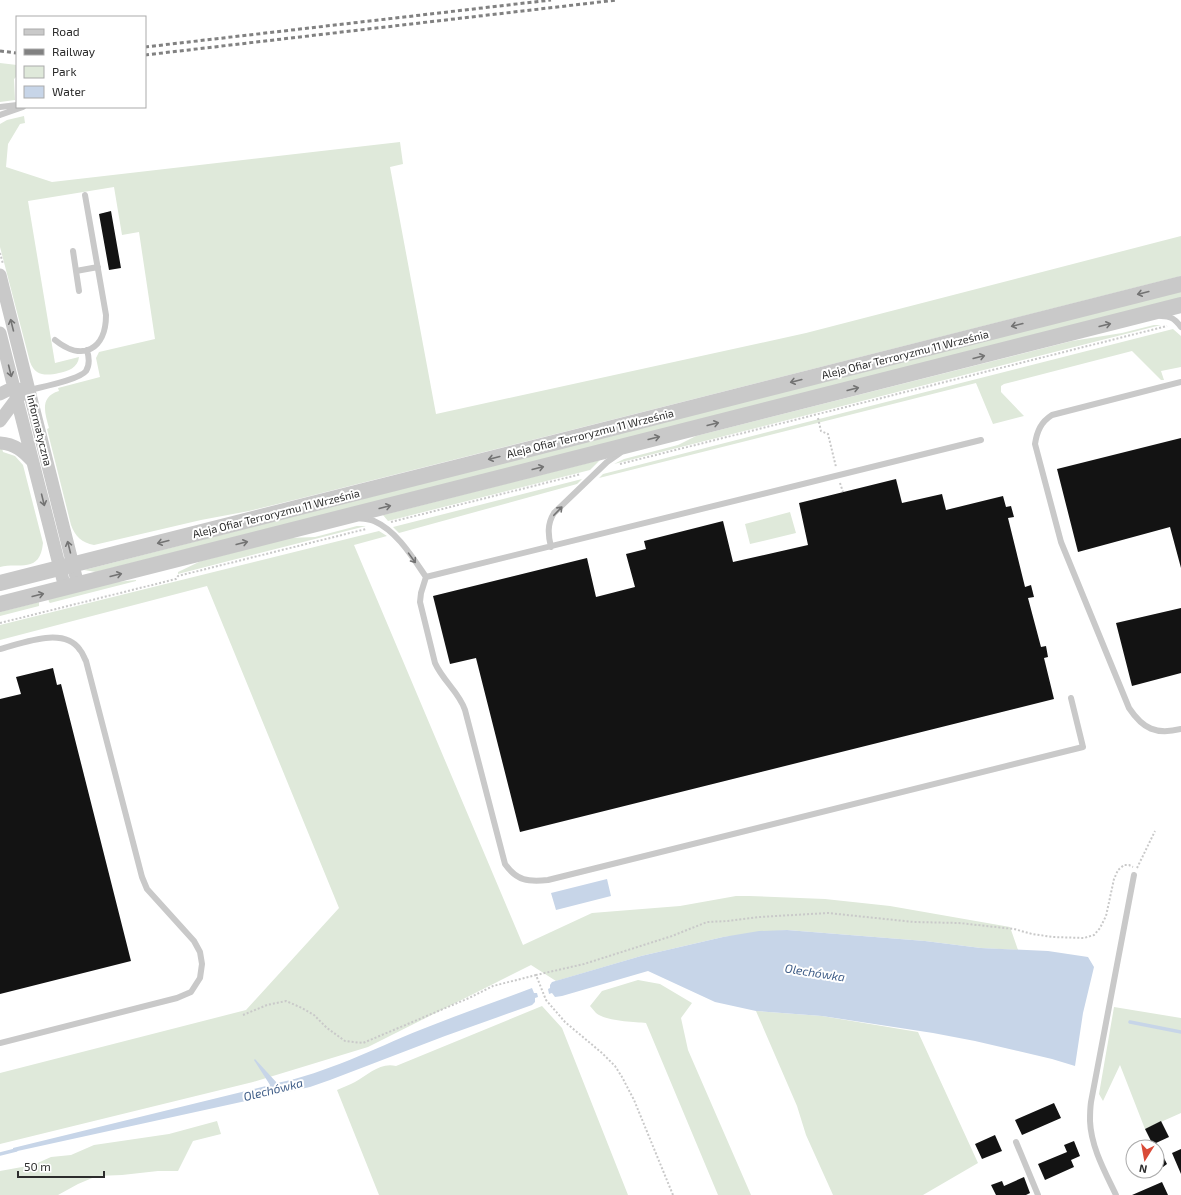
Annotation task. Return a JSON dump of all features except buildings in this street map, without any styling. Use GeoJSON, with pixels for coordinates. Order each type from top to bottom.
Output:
{"type":"FeatureCollection","features":[{"type":"Feature","properties":{"kind":"street","name":"Informatyczna"},"geometry":{"type":"LineString","coordinates":[[0,275],[30,390],[71,586]]}},
{"type":"Feature","properties":{"kind":"street","name":"Aleja Ofiar Terroryzmu 11 Września"},"geometry":{"type":"LineString","coordinates":[[0,583],[1181,284]]}},
{"type":"Feature","properties":{"kind":"street","name":"Aleja Ofiar Terroryzmu 11 Września"},"geometry":{"type":"LineString","coordinates":[[0,604],[1181,305]]}},
{"type":"Feature","properties":{"kind":"street","name":"Informatyczna"},"geometry":{"type":"LineString","coordinates":[[0,333],[33,462],[66,566]]}},
{"type":"Feature","properties":{"kind":"street"},"geometry":{"type":"LineString","coordinates":[[0,394],[30,390]]}},
{"type":"Feature","properties":{"kind":"street"},"geometry":{"type":"LineString","coordinates":[[0,421],[15,393]]}},
{"type":"Feature","properties":{"kind":"street"},"geometry":{"type":"LineString","coordinates":[[0,443],[18,448],[33,462]]}},
{"type":"Feature","properties":{"kind":"lane"},"geometry":{"type":"LineString","coordinates":[[0,106],[16,105]]}},
{"type":"Feature","properties":{"kind":"lane"},"geometry":{"type":"LineString","coordinates":[[0,115],[19,108]]}},
{"type":"Feature","properties":{"kind":"lane"},"geometry":{"type":"LineString","coordinates":[[55,340],[64,347],[76,351],[88,350],[97,345],[103,336],[106,327],[106,315],[85,195]]}},
{"type":"Feature","properties":{"kind":"lane"},"geometry":{"type":"LineString","coordinates":[[73,251],[79,291]]}},
{"type":"Feature","properties":{"kind":"lane"},"geometry":{"type":"LineString","coordinates":[[76,271],[98,267]]}},
{"type":"Feature","properties":{"kind":"lane"},"geometry":{"type":"LineString","coordinates":[[1133,317],[1171,317],[1175,319],[1181,327]]}},
{"type":"Feature","properties":{"kind":"lane"},"geometry":{"type":"LineString","coordinates":[[30,390],[75,378],[86,371],[89,360],[88,350]]}},
{"type":"Feature","properties":{"kind":"lane"},"geometry":{"type":"LineString","coordinates":[[1181,382],[1052,415],[1046,419],[1039,429],[1035,444],[1061,542],[1130,708],[1140,722],[1157,732],[1168,732],[1181,729]]}},
{"type":"Feature","properties":{"kind":"lane"},"geometry":{"type":"LineString","coordinates":[[426,578],[981,440]]}},
{"type":"Feature","properties":{"kind":"lane"},"geometry":{"type":"LineString","coordinates":[[551,546],[549,529],[550,520],[554,514],[607,462],[634,444]]}},
{"type":"Feature","properties":{"kind":"lane"},"geometry":{"type":"LineString","coordinates":[[347,516],[374,521],[386,529],[412,557],[426,578]]}},
{"type":"Feature","properties":{"kind":"lane"},"geometry":{"type":"LineString","coordinates":[[426,578],[421,593],[420,602],[435,663],[439,672],[462,700],[505,864],[511,872],[519,878],[529,880],[548,880],[1083,747],[1071,698]]}},
{"type":"Feature","properties":{"kind":"lane"},"geometry":{"type":"LineString","coordinates":[[0,648],[43,638],[55,637],[67,639],[81,650],[88,669],[142,877],[153,898],[194,941],[200,952],[202,964],[200,978],[191,992],[177,998],[0,1044]]}},
{"type":"Feature","properties":{"kind":"lane"},"geometry":{"type":"LineString","coordinates":[[1116,1195],[1096,1151],[1090,1122],[1091,1102],[1134,875]]}},
{"type":"Feature","properties":{"kind":"lane"},"geometry":{"type":"LineString","coordinates":[[1016,1142],[1038,1195]]}},
{"type":"Feature","properties":{"kind":"path"},"geometry":{"type":"LineString","coordinates":[[818,418],[821,431],[828,434],[843,492]]}},
{"type":"Feature","properties":{"kind":"path"},"geometry":{"type":"LineString","coordinates":[[1134,875],[1138,863],[1155,831]]}},
{"type":"Feature","properties":{"kind":"path"},"geometry":{"type":"LineString","coordinates":[[243,1015],[266,1005],[286,1001],[314,1015],[327,1028],[345,1041],[363,1043],[469,998],[493,986],[584,964],[672,936],[707,922],[728,921],[759,916],[828,913],[914,922],[959,923],[1014,929],[1032,934],[1054,937],[1084,938],[1094,935],[1106,916],[1114,880],[1118,870],[1129,865],[1135,870],[1134,875]]}},
{"type":"Feature","properties":{"kind":"path"},"geometry":{"type":"LineString","coordinates":[[536,975],[546,1000],[565,1022],[615,1066],[622,1077],[634,1100],[673,1195]]}},
{"type":"Feature","properties":{"kind":"green space"},"geometry":{"type":"Polygon","coordinates":[[[0,63],[16,65],[16,77],[14,79],[15,100],[0,102],[0,63]]]}},
{"type":"Feature","properties":{"kind":"green space"},"geometry":{"type":"Polygon","coordinates":[[[24,116],[25,123],[20,124],[8,144],[6,167],[52,182],[400,142],[403,164],[390,167],[436,414],[806,333],[1181,236],[1181,276],[298,499],[94,545],[86,543],[80,538],[71,525],[47,429],[49,428],[45,406],[48,397],[59,391],[58,388],[100,377],[96,358],[99,352],[155,339],[139,232],[122,235],[114,187],[28,201],[55,363],[79,357],[77,364],[66,371],[45,375],[35,370],[30,362],[0,247],[0,124],[7,120],[24,116]]]}},
{"type":"Feature","properties":{"kind":"green space"},"geometry":{"type":"Polygon","coordinates":[[[1181,290],[1181,299],[96,572],[84,570],[1181,290]]]}},
{"type":"Feature","properties":{"kind":"green space"},"geometry":{"type":"Polygon","coordinates":[[[1154,325],[1161,325],[614,464],[624,459],[678,445],[696,436],[1072,341],[1122,333],[1154,325]]]}},
{"type":"Feature","properties":{"kind":"green space"},"geometry":{"type":"Polygon","coordinates":[[[1173,329],[1181,336],[1181,367],[1161,371],[1164,380],[1161,380],[1132,351],[1004,384],[1001,386],[1001,392],[1024,416],[993,424],[976,383],[599,478],[603,474],[1173,329]]]}},
{"type":"Feature","properties":{"kind":"green space"},"geometry":{"type":"Polygon","coordinates":[[[0,448],[2,448],[3,452],[15,456],[23,465],[43,543],[38,559],[28,565],[0,567],[0,448]]]}},
{"type":"Feature","properties":{"kind":"green space"},"geometry":{"type":"Polygon","coordinates":[[[600,460],[590,470],[388,521],[383,515],[600,460]]]}},
{"type":"Feature","properties":{"kind":"green space"},"geometry":{"type":"Polygon","coordinates":[[[582,479],[577,484],[399,533],[393,527],[582,479]]]}},
{"type":"Feature","properties":{"kind":"green space"},"geometry":{"type":"Polygon","coordinates":[[[790,512],[796,533],[750,544],[745,524],[790,512]]]}},
{"type":"Feature","properties":{"kind":"green space"},"geometry":{"type":"Polygon","coordinates":[[[357,526],[366,526],[178,574],[178,572],[201,561],[289,538],[315,537],[357,526]]]}},
{"type":"Feature","properties":{"kind":"green space"},"geometry":{"type":"Polygon","coordinates":[[[379,531],[387,536],[354,545],[523,945],[592,913],[680,906],[736,896],[749,896],[825,899],[890,906],[1010,927],[1018,950],[787,930],[723,937],[641,956],[556,981],[531,965],[368,1047],[253,1082],[0,1144],[0,1073],[246,1010],[339,908],[207,586],[0,640],[0,625],[379,531]]]}},
{"type":"Feature","properties":{"kind":"green space"},"geometry":{"type":"Polygon","coordinates":[[[136,580],[50,603],[48,598],[107,583],[136,580]]]}},
{"type":"Feature","properties":{"kind":"green space"},"geometry":{"type":"Polygon","coordinates":[[[39,602],[39,606],[0,616],[0,612],[39,602]]]}},
{"type":"Feature","properties":{"kind":"green space"},"geometry":{"type":"Polygon","coordinates":[[[638,980],[660,984],[692,1003],[681,1018],[688,1050],[751,1195],[718,1195],[646,1023],[620,1021],[606,1018],[596,1013],[590,1006],[602,991],[638,980]]]}},
{"type":"Feature","properties":{"kind":"green space"},"geometry":{"type":"Polygon","coordinates":[[[542,1006],[562,1028],[628,1195],[379,1195],[337,1090],[353,1083],[379,1067],[390,1065],[396,1066],[542,1006]]]}},
{"type":"Feature","properties":{"kind":"green space"},"geometry":{"type":"Polygon","coordinates":[[[1114,1007],[1181,1018],[1181,1113],[1145,1129],[1120,1065],[1103,1101],[1099,1094],[1114,1007]]]}},
{"type":"Feature","properties":{"kind":"green space"},"geometry":{"type":"Polygon","coordinates":[[[756,1011],[822,1016],[918,1032],[978,1163],[923,1195],[833,1195],[806,1135],[797,1106],[756,1011]]]}},
{"type":"Feature","properties":{"kind":"green space"},"geometry":{"type":"Polygon","coordinates":[[[217,1121],[221,1134],[193,1141],[178,1171],[158,1171],[97,1176],[58,1195],[0,1195],[0,1171],[33,1165],[51,1157],[71,1155],[94,1145],[169,1134],[217,1121]]]}},
{"type":"Feature","properties":{"kind":"water"},"geometry":{"type":"Polygon","coordinates":[[[607,879],[611,896],[556,910],[551,893],[607,879]]]}},
{"type":"Feature","properties":{"kind":"water"},"geometry":{"type":"Polygon","coordinates":[[[787,930],[925,941],[981,948],[1048,951],[1088,957],[1094,967],[1083,1013],[1075,1066],[1052,1059],[975,1041],[933,1033],[822,1016],[756,1011],[715,1002],[648,971],[562,996],[555,997],[552,993],[549,994],[548,989],[550,988],[552,982],[641,956],[723,937],[759,931],[787,930]]]}},
{"type":"Feature","properties":{"kind":"water"},"geometry":{"type":"Polygon","coordinates":[[[532,988],[534,993],[537,993],[538,997],[535,998],[535,1002],[532,1005],[310,1087],[13,1152],[13,1148],[270,1085],[254,1060],[255,1059],[277,1083],[296,1079],[332,1067],[434,1024],[532,988]]]}},
{"type":"Feature","properties":{"kind":"waterway","name":"Olechówka"},"geometry":{"type":"LineString","coordinates":[[1130,1022],[1181,1032]]}},
{"type":"Feature","properties":{"kind":"waterway","name":"Olechówka"},"geometry":{"type":"LineString","coordinates":[[0,1154],[16,1150]]}},
{"type":"Feature","properties":{"kind":"railway"},"geometry":{"type":"LineString","coordinates":[[146,47],[551,0]]}},
{"type":"Feature","properties":{"kind":"railway"},"geometry":{"type":"LineString","coordinates":[[146,55],[617,0]]}},
{"type":"Feature","properties":{"kind":"railway"},"geometry":{"type":"LineString","coordinates":[[0,51],[16,53]]}}]}
